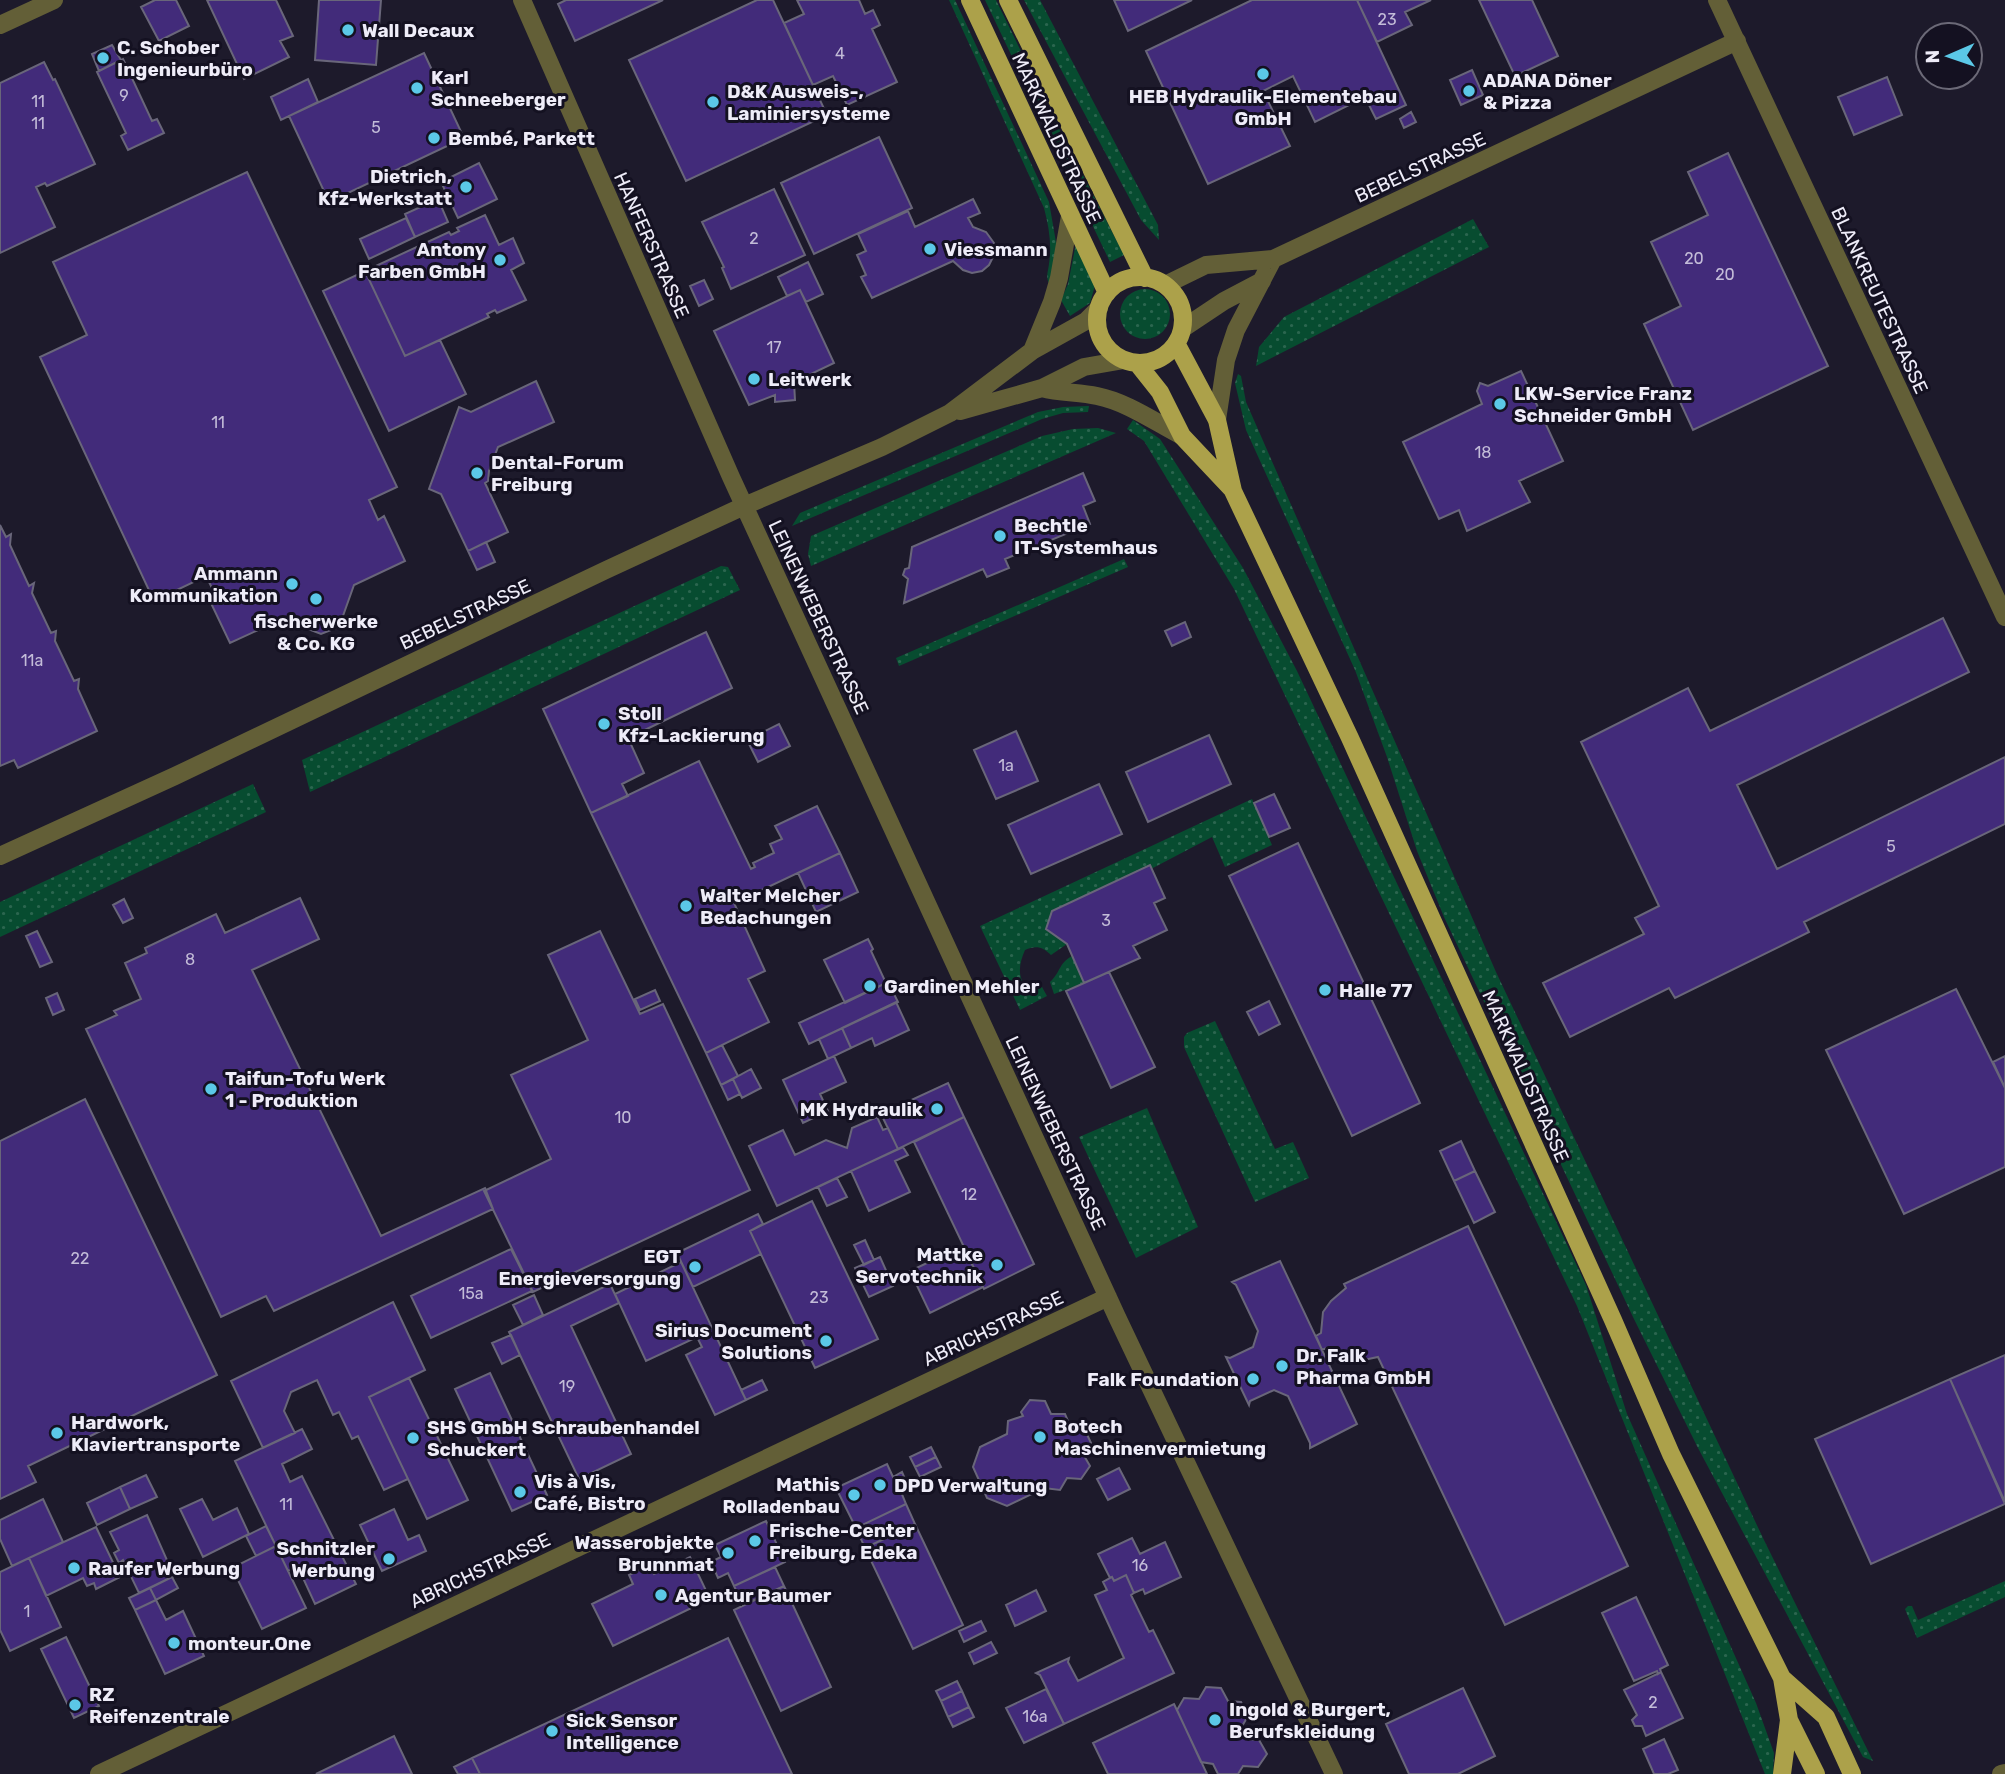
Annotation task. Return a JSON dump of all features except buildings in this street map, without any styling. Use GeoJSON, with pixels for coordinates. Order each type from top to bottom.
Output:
{"type":"FeatureCollection","features":[{"type":"Feature","properties":{"kind":"main road","name":"MARKWALDSTRASSE"},"geometry":{"type":"LineString","coordinates":[[970,0],[1070,216],[1098,270],[1103,300]]}},
{"type":"Feature","properties":{"kind":"main road","name":"MARKWALDSTRASSE"},"geometry":{"type":"LineString","coordinates":[[1008,0],[1145,278]]}},
{"type":"Feature","properties":{"kind":"main road"},"geometry":{"type":"LineString","coordinates":[[1145,278],[1166,285],[1177,297],[1182,313],[1179,336],[1166,355],[1152,362],[1131,362],[1105,345],[1097,320],[1103,300],[1123,281],[1145,278]]}},
{"type":"Feature","properties":{"kind":"main road","name":"MARKWALDSTRASSE"},"geometry":{"type":"LineString","coordinates":[[1179,336],[1217,420],[1233,491],[1356,750],[1671,1454],[1782,1678],[1789,1720],[1816,1774]]}},
{"type":"Feature","properties":{"kind":"main road","name":"MARKWALDSTRASSE"},"geometry":{"type":"LineString","coordinates":[[1131,362],[1160,392],[1182,436],[1233,491]]}},
{"type":"Feature","properties":{"kind":"main road","name":"MARKWALDSTRASSE"},"geometry":{"type":"LineString","coordinates":[[1782,1678],[1826,1717],[1852,1774]]}},
{"type":"Feature","properties":{"kind":"main road"},"geometry":{"type":"LineString","coordinates":[[1782,1774],[1789,1720]]}},
{"type":"Feature","properties":{"kind":"street"},"geometry":{"type":"LineString","coordinates":[[0,25],[54,0]]}},
{"type":"Feature","properties":{"kind":"street","name":"HANFERSTRASSE"},"geometry":{"type":"LineString","coordinates":[[522,0],[744,506]]}},
{"type":"Feature","properties":{"kind":"street","name":"BLANKREUTESTRASSE"},"geometry":{"type":"LineString","coordinates":[[1717,0],[2005,617]]}},
{"type":"Feature","properties":{"kind":"street","name":"BEBELSTRASSE"},"geometry":{"type":"LineString","coordinates":[[1166,285],[1206,265],[1273,259],[1737,41]]}},
{"type":"Feature","properties":{"kind":"street"},"geometry":{"type":"LineString","coordinates":[[1032,351],[1059,278],[1070,216]]}},
{"type":"Feature","properties":{"kind":"street"},"geometry":{"type":"LineString","coordinates":[[1217,420],[1226,360],[1236,330],[1273,259]]}},
{"type":"Feature","properties":{"kind":"street"},"geometry":{"type":"LineString","coordinates":[[1179,336],[1224,301],[1262,281]]}},
{"type":"Feature","properties":{"kind":"street","name":"BEBELSTRASSE"},"geometry":{"type":"LineString","coordinates":[[0,856],[175,776],[566,589],[744,506],[882,447],[950,413],[1032,351],[1086,321],[1103,300]]}},
{"type":"Feature","properties":{"kind":"street","name":"BEBELSTRASSE"},"geometry":{"type":"LineString","coordinates":[[950,413],[1042,388],[1084,367],[1131,362]]}},
{"type":"Feature","properties":{"kind":"street"},"geometry":{"type":"LineString","coordinates":[[1042,388],[1066,394],[1097,396],[1127,406],[1182,436]]}},
{"type":"Feature","properties":{"kind":"street","name":"LEINENWEBERSTRASSE"},"geometry":{"type":"LineString","coordinates":[[744,506],[1108,1297],[1334,1774]]}},
{"type":"Feature","properties":{"kind":"street","name":"ABRICHSTRASSE"},"geometry":{"type":"LineString","coordinates":[[99,1774],[1108,1297]]}},
{"type":"Feature","properties":{"kind":"green space"},"geometry":{"type":"Polygon","coordinates":[[[949,0],[955,0],[1049,202],[1057,248],[1050,285],[1047,277],[1050,257],[1049,229],[1044,208],[949,0]]]}},
{"type":"Feature","properties":{"kind":"green space"},"geometry":{"type":"Polygon","coordinates":[[[985,0],[996,0],[1124,255],[1110,262],[985,0]]]}},
{"type":"Feature","properties":{"kind":"green space"},"geometry":{"type":"Polygon","coordinates":[[[1024,0],[1040,0],[1158,225],[1159,240],[1141,220],[1024,0]]]}},
{"type":"Feature","properties":{"kind":"green space"},"geometry":{"type":"Polygon","coordinates":[[[1473,219],[1489,247],[1256,366],[1259,347],[1284,317],[1473,219]]]}},
{"type":"Feature","properties":{"kind":"green space"},"geometry":{"type":"Polygon","coordinates":[[[1076,243],[1096,282],[1090,303],[1070,316],[1061,300],[1068,284],[1076,243]]]}},
{"type":"Feature","properties":{"kind":"green space"},"geometry":{"type":"Polygon","coordinates":[[[1145,289],[1162,297],[1170,314],[1162,331],[1145,339],[1128,331],[1120,314],[1128,297],[1145,289]]]}},
{"type":"Feature","properties":{"kind":"green space"},"geometry":{"type":"Polygon","coordinates":[[[1238,374],[1241,376],[1246,402],[1496,972],[1763,1538],[1873,1761],[1863,1757],[1698,1448],[1633,1317],[1444,917],[1417,851],[1355,670],[1246,430],[1235,383],[1238,374]]]}},
{"type":"Feature","properties":{"kind":"green space"},"geometry":{"type":"Polygon","coordinates":[[[1089,406],[1088,412],[1063,413],[1042,419],[792,526],[800,513],[1038,412],[1089,406]]]}},
{"type":"Feature","properties":{"kind":"green space"},"geometry":{"type":"Polygon","coordinates":[[[1133,420],[1160,439],[1243,568],[1297,671],[1586,1285],[1627,1414],[1756,1703],[1774,1753],[1773,1774],[1765,1774],[1577,1306],[1234,589],[1144,441],[1127,429],[1133,420]]]}},
{"type":"Feature","properties":{"kind":"green space"},"geometry":{"type":"Polygon","coordinates":[[[1098,428],[1116,433],[811,566],[808,554],[811,536],[1042,436],[1073,429],[1098,428]]]}},
{"type":"Feature","properties":{"kind":"green space"},"geometry":{"type":"Polygon","coordinates":[[[1124,559],[1128,567],[899,666],[896,658],[1124,559]]]}},
{"type":"Feature","properties":{"kind":"green space"},"geometry":{"type":"Polygon","coordinates":[[[721,566],[728,567],[740,590],[310,792],[302,760],[721,566]]]}},
{"type":"Feature","properties":{"kind":"green space"},"geometry":{"type":"Polygon","coordinates":[[[253,784],[266,812],[0,937],[0,902],[253,784]]]}},
{"type":"Feature","properties":{"kind":"green space"},"geometry":{"type":"Polygon","coordinates":[[[1252,799],[1272,845],[1225,867],[1212,837],[1151,869],[1149,865],[1053,911],[1046,929],[1067,944],[1051,955],[1039,948],[1025,950],[1020,976],[1024,984],[1042,987],[1047,996],[1020,1010],[980,926],[1252,799]]]}},
{"type":"Feature","properties":{"kind":"green space"},"geometry":{"type":"Polygon","coordinates":[[[1072,956],[1084,983],[1054,994],[1050,982],[1064,962],[1072,956]]]}},
{"type":"Feature","properties":{"kind":"green space"},"geometry":{"type":"Polygon","coordinates":[[[1215,1021],[1275,1149],[1293,1142],[1309,1178],[1255,1202],[1184,1047],[1187,1033],[1215,1021]]]}},
{"type":"Feature","properties":{"kind":"green space"},"geometry":{"type":"Polygon","coordinates":[[[1147,1108],[1198,1227],[1136,1258],[1079,1137],[1147,1108]]]}},
{"type":"Feature","properties":{"kind":"green space"},"geometry":{"type":"Polygon","coordinates":[[[2005,1581],[2005,1597],[1917,1638],[1905,1609],[1908,1606],[1912,1606],[1918,1620],[2005,1581]]]}},
{"type":"Feature","properties":{"kind":"place","name":"Wall Decaux"},"geometry":{"type":"Point","coordinates":[348,30]}},
{"type":"Feature","properties":{"kind":"place","name":"C. Schober Ingenieurbüro"},"geometry":{"type":"Point","coordinates":[103,58]}},
{"type":"Feature","properties":{"kind":"place","name":"HEB Hydraulik-Elementebau GmbH"},"geometry":{"type":"Point","coordinates":[1263,74]}},
{"type":"Feature","properties":{"kind":"place","name":"Karl Schneeberger"},"geometry":{"type":"Point","coordinates":[417,88]}},
{"type":"Feature","properties":{"kind":"place","name":"ADANA Döner & Pizza"},"geometry":{"type":"Point","coordinates":[1469,91]}},
{"type":"Feature","properties":{"kind":"place","name":"D&K Ausweis-, Laminiersysteme"},"geometry":{"type":"Point","coordinates":[713,102]}},
{"type":"Feature","properties":{"kind":"place","name":"Bembé, Parkett"},"geometry":{"type":"Point","coordinates":[434,138]}},
{"type":"Feature","properties":{"kind":"place","name":"Dietrich, Kfz-Werkstatt"},"geometry":{"type":"Point","coordinates":[466,187]}},
{"type":"Feature","properties":{"kind":"place","name":"Viessmann"},"geometry":{"type":"Point","coordinates":[930,249]}},
{"type":"Feature","properties":{"kind":"place","name":"Antony Farben GmbH"},"geometry":{"type":"Point","coordinates":[500,260]}},
{"type":"Feature","properties":{"kind":"place","name":"Leitwerk"},"geometry":{"type":"Point","coordinates":[754,379]}},
{"type":"Feature","properties":{"kind":"place","name":"LKW-Service Franz Schneider GmbH"},"geometry":{"type":"Point","coordinates":[1500,404]}},
{"type":"Feature","properties":{"kind":"place","name":"Dental-Forum Freiburg"},"geometry":{"type":"Point","coordinates":[477,473]}},
{"type":"Feature","properties":{"kind":"place","name":"Bechtle IT-Systemhaus"},"geometry":{"type":"Point","coordinates":[1000,536]}},
{"type":"Feature","properties":{"kind":"place","name":"Ammann Kommunikation"},"geometry":{"type":"Point","coordinates":[292,584]}},
{"type":"Feature","properties":{"kind":"place","name":"fischerwerke & Co. KG"},"geometry":{"type":"Point","coordinates":[316,599]}},
{"type":"Feature","properties":{"kind":"place","name":"Stoll Kfz-Lackierung"},"geometry":{"type":"Point","coordinates":[604,724]}},
{"type":"Feature","properties":{"kind":"place","name":"Walter Melcher Bedachungen"},"geometry":{"type":"Point","coordinates":[686,906]}},
{"type":"Feature","properties":{"kind":"place","name":"Gardinen Mehler"},"geometry":{"type":"Point","coordinates":[870,986]}},
{"type":"Feature","properties":{"kind":"place","name":"Halle 77"},"geometry":{"type":"Point","coordinates":[1325,990]}},
{"type":"Feature","properties":{"kind":"place","name":"Taifun-Tofu Werk 1 - Produktion"},"geometry":{"type":"Point","coordinates":[211,1089]}},
{"type":"Feature","properties":{"kind":"place","name":"MK Hydraulik"},"geometry":{"type":"Point","coordinates":[937,1109]}},
{"type":"Feature","properties":{"kind":"place","name":"Mattke Servotechnik"},"geometry":{"type":"Point","coordinates":[997,1265]}},
{"type":"Feature","properties":{"kind":"place","name":"EGT Energieversorgung"},"geometry":{"type":"Point","coordinates":[695,1267]}},
{"type":"Feature","properties":{"kind":"place","name":"Sirius Document Solutions"},"geometry":{"type":"Point","coordinates":[826,1341]}},
{"type":"Feature","properties":{"kind":"place","name":"Dr. Falk Pharma GmbH"},"geometry":{"type":"Point","coordinates":[1282,1366]}},
{"type":"Feature","properties":{"kind":"place","name":"Falk Foundation"},"geometry":{"type":"Point","coordinates":[1253,1379]}},
{"type":"Feature","properties":{"kind":"place","name":"Hardwork, Klaviertransporte"},"geometry":{"type":"Point","coordinates":[57,1433]}},
{"type":"Feature","properties":{"kind":"place","name":"Botech Maschinenvermietung"},"geometry":{"type":"Point","coordinates":[1040,1437]}},
{"type":"Feature","properties":{"kind":"place","name":"SHS GmbH Schraubenhandel Schuckert"},"geometry":{"type":"Point","coordinates":[413,1438]}},
{"type":"Feature","properties":{"kind":"place","name":"DPD Verwaltung"},"geometry":{"type":"Point","coordinates":[880,1485]}},
{"type":"Feature","properties":{"kind":"place","name":"Vis à Vis, Café, Bistro"},"geometry":{"type":"Point","coordinates":[520,1492]}},
{"type":"Feature","properties":{"kind":"place","name":"Mathis Rolladenbau"},"geometry":{"type":"Point","coordinates":[854,1495]}},
{"type":"Feature","properties":{"kind":"place","name":"Frische-Center Freiburg, Edeka"},"geometry":{"type":"Point","coordinates":[755,1541]}},
{"type":"Feature","properties":{"kind":"place","name":"Wasserobjekte Brunnmat"},"geometry":{"type":"Point","coordinates":[728,1553]}},
{"type":"Feature","properties":{"kind":"place","name":"Schnitzler Werbung"},"geometry":{"type":"Point","coordinates":[389,1559]}},
{"type":"Feature","properties":{"kind":"place","name":"Raufer Werbung"},"geometry":{"type":"Point","coordinates":[74,1568]}},
{"type":"Feature","properties":{"kind":"place","name":"Agentur Baumer"},"geometry":{"type":"Point","coordinates":[661,1595]}},
{"type":"Feature","properties":{"kind":"place","name":"monteur.One"},"geometry":{"type":"Point","coordinates":[174,1643]}},
{"type":"Feature","properties":{"kind":"place","name":"RZ Reifenzentrale"},"geometry":{"type":"Point","coordinates":[75,1705]}},
{"type":"Feature","properties":{"kind":"place","name":"Ingold & Burgert, Berufskleidung"},"geometry":{"type":"Point","coordinates":[1215,1720]}},
{"type":"Feature","properties":{"kind":"place","name":"Sick Sensor Intelligence"},"geometry":{"type":"Point","coordinates":[552,1731]}}]}
